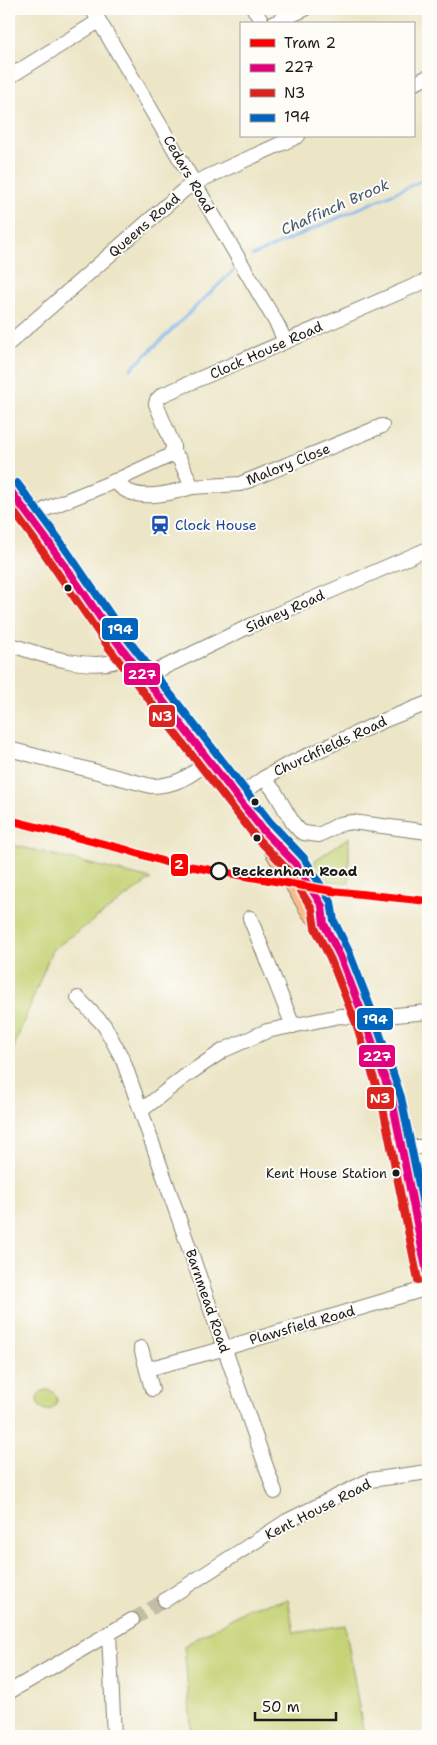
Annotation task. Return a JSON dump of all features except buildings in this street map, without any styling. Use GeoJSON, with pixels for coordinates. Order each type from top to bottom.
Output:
{"type":"FeatureCollection","features":[{"type":"Feature","properties":{"kind":"main road"},"geometry":{"type":"LineString","coordinates":[[9,489],[66,566],[128,656],[236,798],[262,829],[296,864],[322,906],[324,924],[340,956],[364,1018],[392,1100],[428,1278]]}},
{"type":"Feature","properties":{"kind":"street","name":"Cedars Road"},"geometry":{"type":"LineString","coordinates":[[92,9],[277,324],[285,341]]}},
{"type":"Feature","properties":{"kind":"street"},"geometry":{"type":"LineString","coordinates":[[254,9],[261,22]]}},
{"type":"Feature","properties":{"kind":"street"},"geometry":{"type":"LineString","coordinates":[[276,22],[304,9]]}},
{"type":"Feature","properties":{"kind":"street"},"geometry":{"type":"LineString","coordinates":[[9,77],[99,21]]}},
{"type":"Feature","properties":{"kind":"street"},"geometry":{"type":"LineString","coordinates":[[414,84],[428,77]]}},
{"type":"Feature","properties":{"kind":"street","name":"Queens Road"},"geometry":{"type":"LineString","coordinates":[[9,343],[174,197],[194,183],[294,138]]}},
{"type":"Feature","properties":{"kind":"street","name":"Clock House Road"},"geometry":{"type":"LineString","coordinates":[[192,486],[180,460],[172,452],[173,445],[156,404],[159,397],[428,280]]}},
{"type":"Feature","properties":{"kind":"street","name":"Malory Close"},"geometry":{"type":"LineString","coordinates":[[192,486],[240,484],[382,426]]}},
{"type":"Feature","properties":{"kind":"street"},"geometry":{"type":"LineString","coordinates":[[35,525],[48,508],[115,481],[165,458],[172,452]]}},
{"type":"Feature","properties":{"kind":"street"},"geometry":{"type":"LineString","coordinates":[[115,481],[131,493],[152,495],[169,494],[192,486]]}},
{"type":"Feature","properties":{"kind":"street","name":"Sidney Road"},"geometry":{"type":"LineString","coordinates":[[144,677],[252,625],[428,549]]}},
{"type":"Feature","properties":{"kind":"street"},"geometry":{"type":"LineString","coordinates":[[9,644],[39,655],[96,664],[116,663],[128,656]]}},
{"type":"Feature","properties":{"kind":"street","name":"Churchfields Road"},"geometry":{"type":"LineString","coordinates":[[236,798],[264,778],[294,761],[428,703]]}},
{"type":"Feature","properties":{"kind":"street"},"geometry":{"type":"LineString","coordinates":[[9,749],[151,786],[167,786],[181,780],[208,761]]}},
{"type":"Feature","properties":{"kind":"street"},"geometry":{"type":"LineString","coordinates":[[264,778],[275,792],[293,823],[304,833],[319,835],[340,824],[352,822],[428,832]]}},
{"type":"Feature","properties":{"kind":"street"},"geometry":{"type":"LineString","coordinates":[[250,918],[293,1026]]}},
{"type":"Feature","properties":{"kind":"street","name":"Barnmead Road"},"geometry":{"type":"LineString","coordinates":[[78,998],[104,1025],[123,1060],[275,1492]]}},
{"type":"Feature","properties":{"kind":"street"},"geometry":{"type":"LineString","coordinates":[[142,1110],[184,1077],[224,1050],[267,1031],[340,1016],[364,1018],[428,1012]]}},
{"type":"Feature","properties":{"kind":"street"},"geometry":{"type":"LineString","coordinates":[[402,1147],[428,1147]]}},
{"type":"Feature","properties":{"kind":"street","name":"Plawsfield Road"},"geometry":{"type":"LineString","coordinates":[[147,1369],[428,1288]]}},
{"type":"Feature","properties":{"kind":"street"},"geometry":{"type":"LineString","coordinates":[[141,1348],[152,1389]]}},
{"type":"Feature","properties":{"kind":"street","name":"Kent House Road"},"geometry":{"type":"LineString","coordinates":[[165,1600],[287,1522],[370,1480],[428,1472]]}},
{"type":"Feature","properties":{"kind":"street"},"geometry":{"type":"LineString","coordinates":[[9,1692],[132,1620]]}},
{"type":"Feature","properties":{"kind":"street"},"geometry":{"type":"LineString","coordinates":[[108,1634],[114,1736]]}},
{"type":"Feature","properties":{"kind":"green space"},"geometry":{"type":"Polygon","coordinates":[[[349,837],[349,883],[321,880],[313,867],[316,864],[314,861],[349,837]]]}},
{"type":"Feature","properties":{"kind":"green space"},"geometry":{"type":"Polygon","coordinates":[[[9,844],[151,879],[52,950],[9,1059],[9,844]]]}},
{"type":"Feature","properties":{"kind":"green space"},"geometry":{"type":"Polygon","coordinates":[[[47,1390],[54,1393],[57,1400],[54,1407],[47,1410],[40,1407],[37,1400],[40,1393],[47,1390]]]}},
{"type":"Feature","properties":{"kind":"green space"},"geometry":{"type":"Polygon","coordinates":[[[288,1600],[294,1633],[345,1625],[364,1736],[192,1736],[184,1646],[251,1607],[288,1600]]]}},
{"type":"Feature","properties":{"kind":"waterway","name":"Chaffinch Brook"},"geometry":{"type":"LineString","coordinates":[[252,256],[428,178]]}},
{"type":"Feature","properties":{"kind":"waterway","name":"Chaffinch Brook"},"geometry":{"type":"LineString","coordinates":[[131,369],[233,271]]}},
{"type":"Feature","properties":{"kind":"tunnel"},"geometry":{"type":"LineString","coordinates":[[132,1620],[165,1600]]}},
{"type":"Feature","properties":{"kind":"tram line","name":"2"},"geometry":{"type":"LineString","coordinates":[[9,820],[127,850],[165,862],[332,891],[428,901]]}},
{"type":"Feature","properties":{"kind":"transit line","name":"194"},"geometry":{"type":"LineString","coordinates":[[17,483],[60,541],[125,636],[270,822],[304,858],[331,902],[334,921],[349,952],[373,1014],[401,1097],[428,1229]]}},
{"type":"Feature","properties":{"kind":"transit line","name":"227"},"geometry":{"type":"LineString","coordinates":[[9,489],[52,547],[117,642],[262,829],[296,864],[322,906],[324,924],[340,956],[364,1018],[392,1100],[428,1278]]}},
{"type":"Feature","properties":{"kind":"transit line","name":"N3"},"geometry":{"type":"LineString","coordinates":[[9,505],[109,648],[254,835],[288,870],[312,909],[315,928],[331,960],[355,1021],[382,1103],[418,1280]]}},
{"type":"Feature","properties":{"kind":"place","name":"Clock House"},"geometry":{"type":"Point","coordinates":[160,525]}},
{"type":"Feature","properties":{"kind":"place","name":"Beckenham Road"},"geometry":{"type":"Point","coordinates":[219,871]}},
{"type":"Feature","properties":{"kind":"place","name":"Kent House Station"},"geometry":{"type":"Point","coordinates":[396,1173]}}]}
